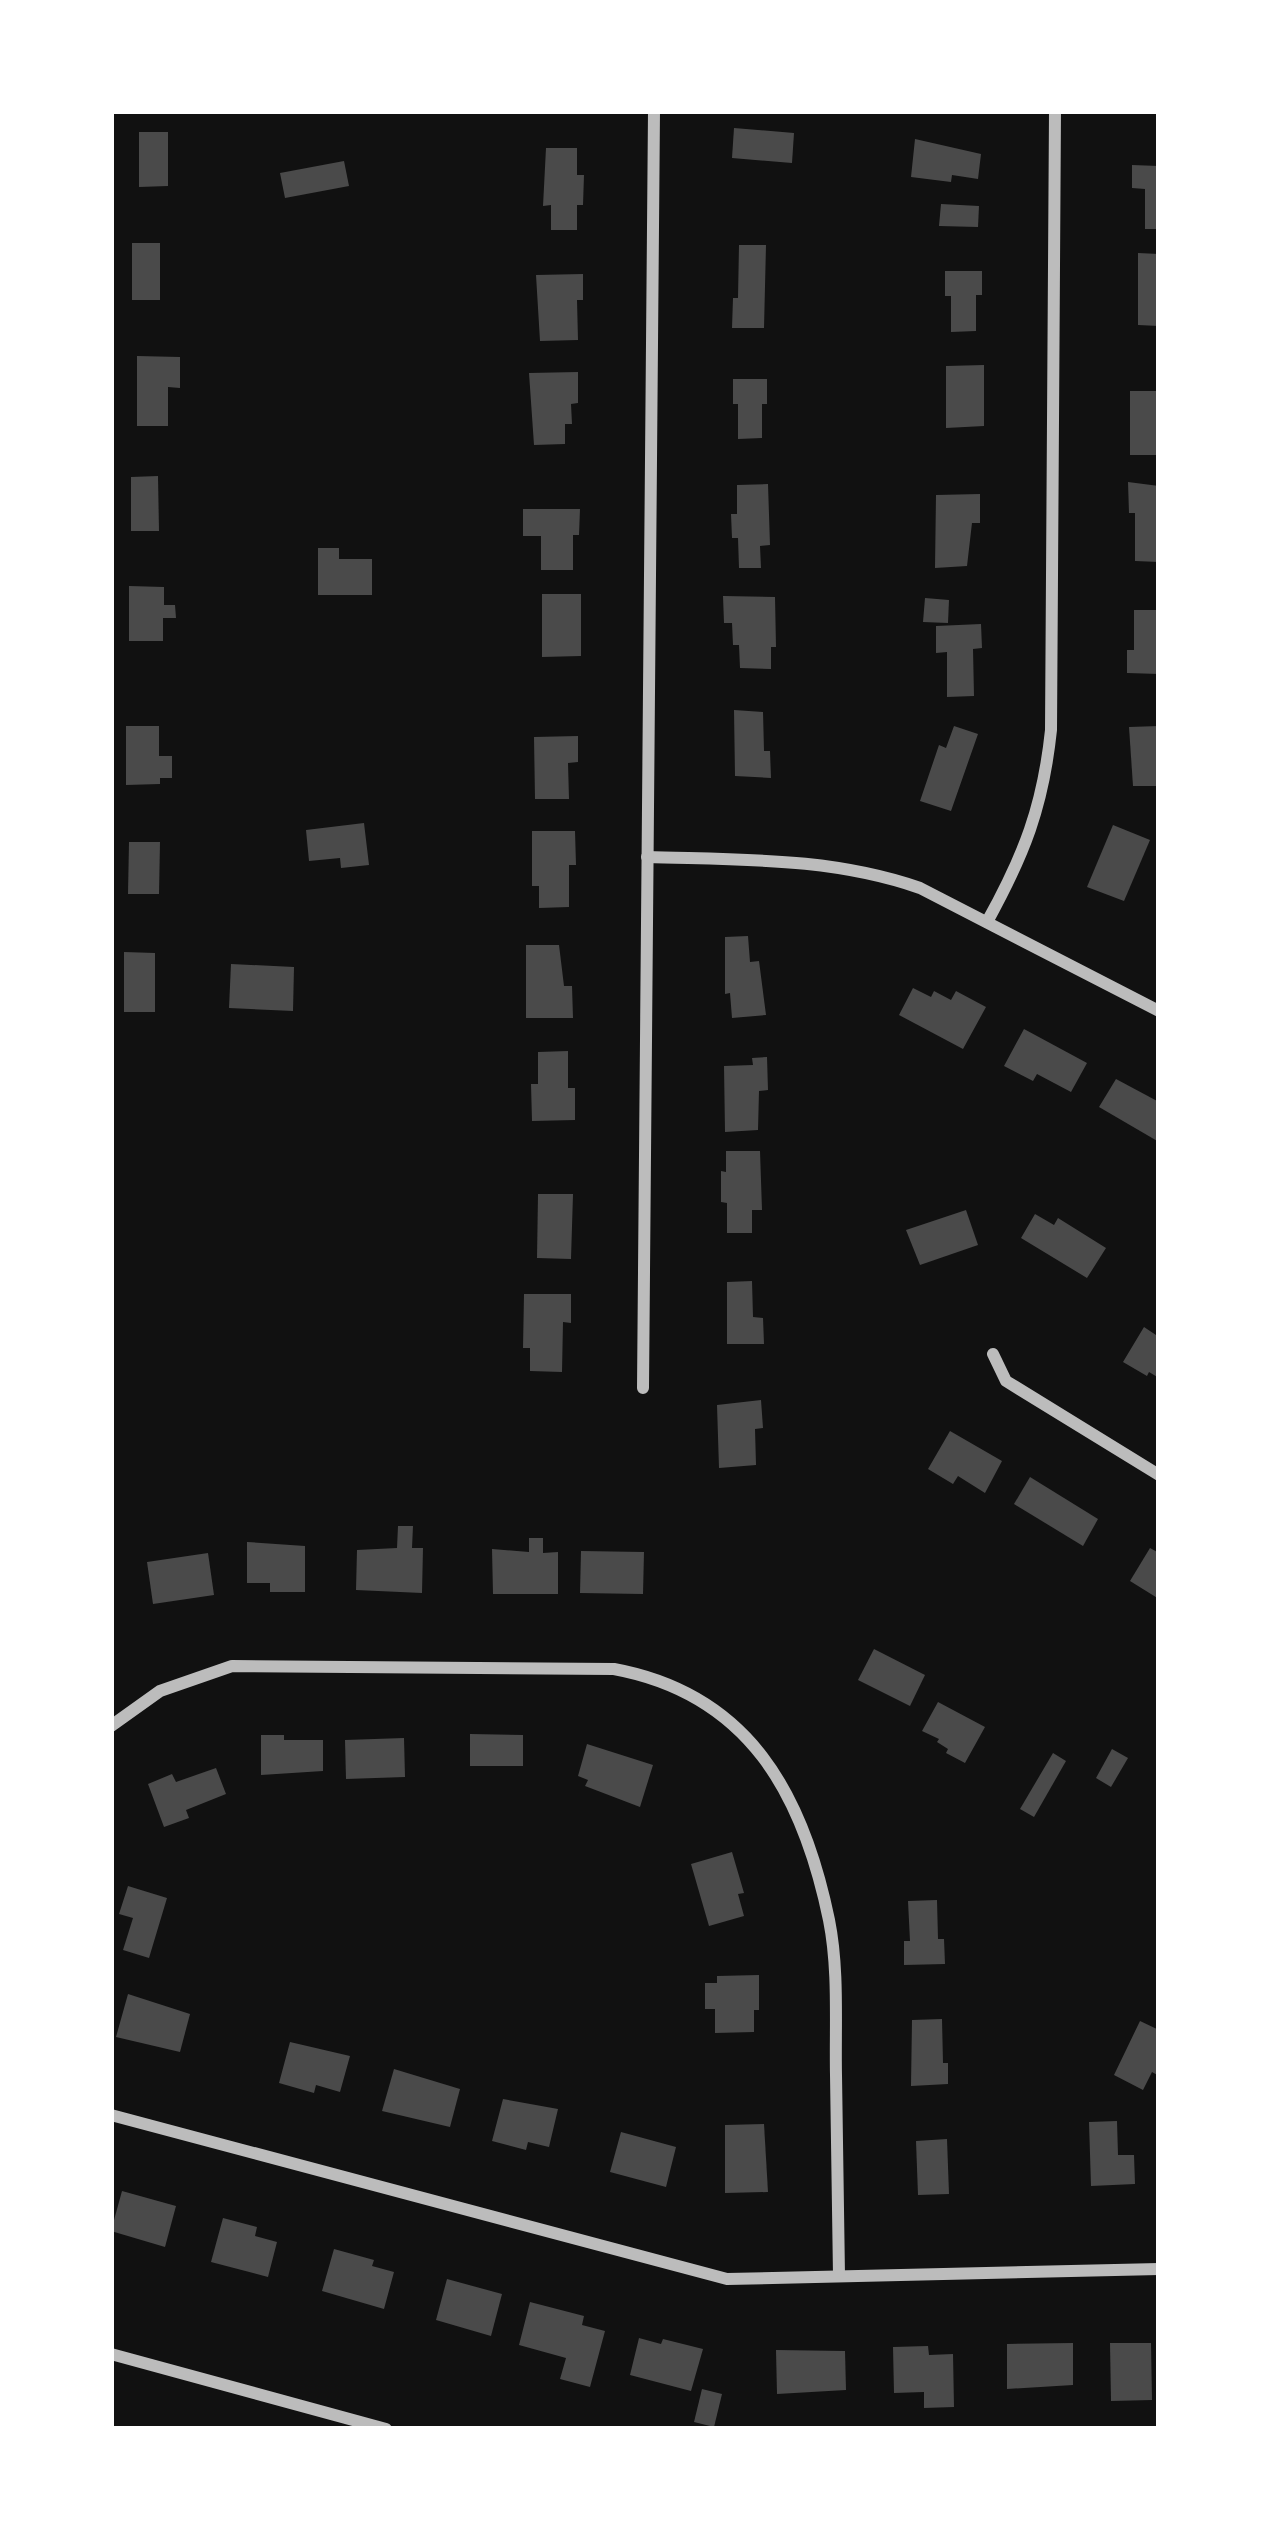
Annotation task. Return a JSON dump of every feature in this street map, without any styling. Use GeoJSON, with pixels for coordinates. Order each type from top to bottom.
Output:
{"type":"FeatureCollection","features":[{"type":"Feature","properties":{"kind":"street"},"geometry":{"type":"LineString","coordinates":[[643,1388],[654,111]]}},
{"type":"Feature","properties":{"kind":"street"},"geometry":{"type":"LineString","coordinates":[[987,922],[1038,815],[1051,730],[1055,111]]}},
{"type":"Feature","properties":{"kind":"street"},"geometry":{"type":"LineString","coordinates":[[647,857],[848,867],[920,888],[1159,1011]]}},
{"type":"Feature","properties":{"kind":"street"},"geometry":{"type":"LineString","coordinates":[[993,1354],[1006,1381],[1159,1475]]}},
{"type":"Feature","properties":{"kind":"street"},"geometry":{"type":"LineString","coordinates":[[111,1726],[146,1699],[178,1684],[232,1666],[258,1664],[378,1670],[614,1670],[647,1676],[709,1705],[748,1738],[782,1782],[801,1826],[830,1923],[839,2276]]}},
{"type":"Feature","properties":{"kind":"street"},"geometry":{"type":"LineString","coordinates":[[111,2115],[727,2279],[1159,2270]]}},
{"type":"Feature","properties":{"kind":"street"},"geometry":{"type":"LineString","coordinates":[[111,2354],[386,2429]]}},
{"type":"Feature","properties":{"kind":"building"},"geometry":{"type":"Polygon","coordinates":[[[734,128],[794,133],[792,163],[732,158],[734,128]]]}},
{"type":"Feature","properties":{"kind":"building"},"geometry":{"type":"Polygon","coordinates":[[[139,132],[168,132],[168,186],[139,187],[139,132]]]}},
{"type":"Feature","properties":{"kind":"building"},"geometry":{"type":"Polygon","coordinates":[[[915,139],[981,154],[978,179],[952,175],[951,182],[911,177],[915,139]]]}},
{"type":"Feature","properties":{"kind":"building"},"geometry":{"type":"Polygon","coordinates":[[[546,148],[577,148],[577,175],[584,175],[577,230],[551,230],[551,205],[543,206],[546,148]]]}},
{"type":"Feature","properties":{"kind":"building"},"geometry":{"type":"Polygon","coordinates":[[[344,161],[349,186],[285,198],[280,173],[344,161]]]}},
{"type":"Feature","properties":{"kind":"building"},"geometry":{"type":"Polygon","coordinates":[[[1132,165],[1159,166],[1159,229],[1145,229],[1145,189],[1132,188],[1132,165]]]}},
{"type":"Feature","properties":{"kind":"building"},"geometry":{"type":"Polygon","coordinates":[[[941,204],[979,206],[978,227],[939,226],[941,204]]]}},
{"type":"Feature","properties":{"kind":"building"},"geometry":{"type":"Polygon","coordinates":[[[132,243],[160,243],[160,300],[132,300],[132,243]]]}},
{"type":"Feature","properties":{"kind":"building"},"geometry":{"type":"Polygon","coordinates":[[[739,245],[766,245],[764,328],[732,328],[739,245]]]}},
{"type":"Feature","properties":{"kind":"building"},"geometry":{"type":"Polygon","coordinates":[[[1138,253],[1159,254],[1159,326],[1138,325],[1138,253]]]}},
{"type":"Feature","properties":{"kind":"building"},"geometry":{"type":"Polygon","coordinates":[[[945,271],[982,271],[976,331],[951,332],[945,271]]]}},
{"type":"Feature","properties":{"kind":"building"},"geometry":{"type":"Polygon","coordinates":[[[583,274],[583,300],[577,300],[578,340],[540,341],[536,275],[583,274]]]}},
{"type":"Feature","properties":{"kind":"building"},"geometry":{"type":"Polygon","coordinates":[[[137,356],[180,357],[180,388],[168,387],[168,426],[137,426],[137,356]]]}},
{"type":"Feature","properties":{"kind":"building"},"geometry":{"type":"Polygon","coordinates":[[[984,365],[984,426],[946,428],[946,366],[984,365]]]}},
{"type":"Feature","properties":{"kind":"building"},"geometry":{"type":"Polygon","coordinates":[[[578,372],[578,403],[571,404],[572,424],[565,424],[565,444],[534,445],[529,373],[578,372]]]}},
{"type":"Feature","properties":{"kind":"building"},"geometry":{"type":"Polygon","coordinates":[[[733,379],[767,379],[762,438],[738,439],[733,379]]]}},
{"type":"Feature","properties":{"kind":"building"},"geometry":{"type":"Polygon","coordinates":[[[1130,391],[1159,391],[1159,455],[1130,455],[1130,391]]]}},
{"type":"Feature","properties":{"kind":"building"},"geometry":{"type":"Polygon","coordinates":[[[158,476],[159,531],[131,531],[131,477],[158,476]]]}},
{"type":"Feature","properties":{"kind":"building"},"geometry":{"type":"Polygon","coordinates":[[[1128,482],[1159,486],[1159,562],[1135,561],[1135,513],[1129,513],[1128,482]]]}},
{"type":"Feature","properties":{"kind":"building"},"geometry":{"type":"Polygon","coordinates":[[[768,484],[770,545],[760,546],[761,568],[739,568],[731,514],[737,514],[737,485],[768,484]]]}},
{"type":"Feature","properties":{"kind":"building"},"geometry":{"type":"Polygon","coordinates":[[[980,494],[980,523],[972,523],[967,566],[935,568],[936,495],[980,494]]]}},
{"type":"Feature","properties":{"kind":"building"},"geometry":{"type":"Polygon","coordinates":[[[523,509],[580,509],[579,535],[573,535],[573,570],[541,570],[541,536],[523,536],[523,509]]]}},
{"type":"Feature","properties":{"kind":"building"},"geometry":{"type":"Polygon","coordinates":[[[318,548],[339,548],[339,559],[372,559],[372,595],[318,595],[318,548]]]}},
{"type":"Feature","properties":{"kind":"building"},"geometry":{"type":"Polygon","coordinates":[[[129,586],[164,587],[164,605],[175,605],[176,618],[163,618],[163,641],[129,641],[129,586]]]}},
{"type":"Feature","properties":{"kind":"building"},"geometry":{"type":"Polygon","coordinates":[[[542,594],[581,594],[581,656],[542,657],[542,594]]]}},
{"type":"Feature","properties":{"kind":"building"},"geometry":{"type":"Polygon","coordinates":[[[723,596],[775,597],[776,647],[771,647],[771,669],[740,668],[732,623],[724,623],[723,596]]]}},
{"type":"Feature","properties":{"kind":"building"},"geometry":{"type":"Polygon","coordinates":[[[925,598],[949,600],[948,623],[923,622],[925,598]]]}},
{"type":"Feature","properties":{"kind":"building"},"geometry":{"type":"Polygon","coordinates":[[[1134,610],[1159,610],[1159,674],[1127,673],[1127,650],[1134,650],[1134,610]]]}},
{"type":"Feature","properties":{"kind":"building"},"geometry":{"type":"Polygon","coordinates":[[[981,624],[982,648],[973,649],[974,696],[947,697],[947,652],[936,653],[936,626],[981,624]]]}},
{"type":"Feature","properties":{"kind":"building"},"geometry":{"type":"Polygon","coordinates":[[[734,710],[763,712],[764,751],[770,751],[771,778],[735,776],[734,710]]]}},
{"type":"Feature","properties":{"kind":"building"},"geometry":{"type":"Polygon","coordinates":[[[126,726],[159,726],[159,756],[172,756],[172,778],[160,778],[160,784],[126,785],[126,726]]]}},
{"type":"Feature","properties":{"kind":"building"},"geometry":{"type":"Polygon","coordinates":[[[954,726],[978,734],[951,811],[920,801],[939,745],[946,748],[954,726]]]}},
{"type":"Feature","properties":{"kind":"building"},"geometry":{"type":"Polygon","coordinates":[[[1159,726],[1159,786],[1133,786],[1129,727],[1159,726]]]}},
{"type":"Feature","properties":{"kind":"building"},"geometry":{"type":"Polygon","coordinates":[[[578,736],[578,762],[568,763],[569,799],[535,799],[534,737],[578,736]]]}},
{"type":"Feature","properties":{"kind":"building"},"geometry":{"type":"Polygon","coordinates":[[[364,823],[369,865],[341,868],[340,858],[309,861],[306,830],[364,823]]]}},
{"type":"Feature","properties":{"kind":"building"},"geometry":{"type":"Polygon","coordinates":[[[1113,825],[1150,840],[1124,901],[1087,887],[1113,825]]]}},
{"type":"Feature","properties":{"kind":"building"},"geometry":{"type":"Polygon","coordinates":[[[532,831],[575,831],[576,865],[569,865],[569,907],[539,908],[539,886],[532,886],[532,831]]]}},
{"type":"Feature","properties":{"kind":"building"},"geometry":{"type":"Polygon","coordinates":[[[129,842],[160,842],[159,894],[128,894],[129,842]]]}},
{"type":"Feature","properties":{"kind":"building"},"geometry":{"type":"Polygon","coordinates":[[[748,936],[750,962],[759,961],[766,1015],[732,1018],[730,993],[725,994],[725,937],[748,936]]]}},
{"type":"Feature","properties":{"kind":"building"},"geometry":{"type":"Polygon","coordinates":[[[526,945],[559,945],[564,986],[572,986],[573,1018],[526,1018],[526,945]]]}},
{"type":"Feature","properties":{"kind":"building"},"geometry":{"type":"Polygon","coordinates":[[[124,952],[155,953],[155,1012],[124,1012],[124,952]]]}},
{"type":"Feature","properties":{"kind":"building"},"geometry":{"type":"Polygon","coordinates":[[[231,964],[294,967],[293,1011],[229,1008],[231,964]]]}},
{"type":"Feature","properties":{"kind":"building"},"geometry":{"type":"Polygon","coordinates":[[[913,988],[951,1000],[956,991],[986,1007],[963,1049],[899,1015],[913,988]]]}},
{"type":"Feature","properties":{"kind":"building"},"geometry":{"type":"Polygon","coordinates":[[[1024,1029],[1087,1063],[1071,1092],[1037,1074],[1033,1081],[1004,1066],[1024,1029]]]}},
{"type":"Feature","properties":{"kind":"building"},"geometry":{"type":"Polygon","coordinates":[[[568,1051],[568,1088],[575,1088],[575,1120],[532,1121],[531,1084],[538,1084],[538,1052],[568,1051]]]}},
{"type":"Feature","properties":{"kind":"building"},"geometry":{"type":"Polygon","coordinates":[[[767,1057],[768,1090],[759,1091],[758,1130],[725,1132],[724,1066],[753,1065],[752,1058],[767,1057]]]}},
{"type":"Feature","properties":{"kind":"building"},"geometry":{"type":"Polygon","coordinates":[[[1116,1079],[1159,1102],[1159,1142],[1099,1107],[1116,1079]]]}},
{"type":"Feature","properties":{"kind":"building"},"geometry":{"type":"Polygon","coordinates":[[[726,1151],[760,1151],[762,1210],[752,1210],[752,1233],[727,1233],[727,1203],[721,1202],[726,1151]]]}},
{"type":"Feature","properties":{"kind":"building"},"geometry":{"type":"Polygon","coordinates":[[[538,1194],[573,1194],[571,1259],[537,1258],[538,1194]]]}},
{"type":"Feature","properties":{"kind":"building"},"geometry":{"type":"Polygon","coordinates":[[[966,1210],[978,1245],[920,1265],[906,1230],[966,1210]]]}},
{"type":"Feature","properties":{"kind":"building"},"geometry":{"type":"Polygon","coordinates":[[[1035,1214],[1054,1225],[1058,1218],[1106,1248],[1087,1278],[1021,1238],[1035,1214]]]}},
{"type":"Feature","properties":{"kind":"building"},"geometry":{"type":"Polygon","coordinates":[[[752,1281],[753,1317],[763,1318],[764,1344],[727,1344],[727,1282],[752,1281]]]}},
{"type":"Feature","properties":{"kind":"building"},"geometry":{"type":"Polygon","coordinates":[[[524,1294],[571,1294],[571,1323],[563,1322],[562,1372],[530,1371],[530,1348],[523,1348],[524,1294]]]}},
{"type":"Feature","properties":{"kind":"building"},"geometry":{"type":"Polygon","coordinates":[[[1144,1327],[1159,1337],[1159,1378],[1123,1362],[1144,1327]]]}},
{"type":"Feature","properties":{"kind":"building"},"geometry":{"type":"Polygon","coordinates":[[[761,1400],[763,1428],[755,1429],[756,1465],[719,1468],[717,1405],[761,1400]]]}},
{"type":"Feature","properties":{"kind":"building"},"geometry":{"type":"Polygon","coordinates":[[[950,1431],[1002,1461],[985,1493],[958,1476],[953,1484],[928,1469],[950,1431]]]}},
{"type":"Feature","properties":{"kind":"building"},"geometry":{"type":"Polygon","coordinates":[[[1030,1477],[1098,1519],[1083,1546],[1014,1504],[1030,1477]]]}},
{"type":"Feature","properties":{"kind":"building"},"geometry":{"type":"Polygon","coordinates":[[[398,1526],[413,1526],[412,1548],[423,1548],[422,1593],[356,1590],[357,1550],[397,1548],[398,1526]]]}},
{"type":"Feature","properties":{"kind":"building"},"geometry":{"type":"Polygon","coordinates":[[[529,1538],[543,1538],[543,1553],[558,1552],[558,1594],[493,1594],[492,1549],[529,1552],[529,1538]]]}},
{"type":"Feature","properties":{"kind":"building"},"geometry":{"type":"Polygon","coordinates":[[[247,1542],[305,1546],[305,1592],[270,1592],[270,1583],[247,1583],[247,1542]]]}},
{"type":"Feature","properties":{"kind":"building"},"geometry":{"type":"Polygon","coordinates":[[[1150,1548],[1159,1553],[1159,1599],[1130,1581],[1150,1548]]]}},
{"type":"Feature","properties":{"kind":"building"},"geometry":{"type":"Polygon","coordinates":[[[581,1551],[644,1552],[643,1594],[580,1593],[581,1551]]]}},
{"type":"Feature","properties":{"kind":"building"},"geometry":{"type":"Polygon","coordinates":[[[208,1553],[214,1595],[153,1604],[147,1562],[208,1553]]]}},
{"type":"Feature","properties":{"kind":"building"},"geometry":{"type":"Polygon","coordinates":[[[874,1649],[925,1675],[910,1706],[858,1680],[874,1649]]]}},
{"type":"Feature","properties":{"kind":"building"},"geometry":{"type":"Polygon","coordinates":[[[938,1702],[985,1727],[965,1763],[946,1753],[939,1739],[922,1731],[938,1702]]]}},
{"type":"Feature","properties":{"kind":"building"},"geometry":{"type":"Polygon","coordinates":[[[470,1734],[523,1735],[523,1766],[470,1766],[470,1734]]]}},
{"type":"Feature","properties":{"kind":"building"},"geometry":{"type":"Polygon","coordinates":[[[261,1735],[323,1740],[323,1771],[261,1775],[261,1735]]]}},
{"type":"Feature","properties":{"kind":"building"},"geometry":{"type":"Polygon","coordinates":[[[404,1738],[405,1777],[346,1779],[345,1740],[404,1738]]]}},
{"type":"Feature","properties":{"kind":"building"},"geometry":{"type":"Polygon","coordinates":[[[587,1744],[653,1765],[640,1807],[585,1786],[588,1780],[578,1776],[587,1744]]]}},
{"type":"Feature","properties":{"kind":"building"},"geometry":{"type":"Polygon","coordinates":[[[1112,1749],[1128,1758],[1111,1787],[1096,1778],[1112,1749]]]}},
{"type":"Feature","properties":{"kind":"building"},"geometry":{"type":"Polygon","coordinates":[[[1053,1753],[1066,1761],[1034,1817],[1020,1809],[1053,1753]]]}},
{"type":"Feature","properties":{"kind":"building"},"geometry":{"type":"Polygon","coordinates":[[[216,1768],[226,1794],[186,1810],[189,1818],[164,1827],[148,1784],[172,1774],[176,1782],[216,1768]]]}},
{"type":"Feature","properties":{"kind":"building"},"geometry":{"type":"Polygon","coordinates":[[[732,1852],[744,1893],[738,1894],[744,1916],[709,1926],[691,1864],[732,1852]]]}},
{"type":"Feature","properties":{"kind":"building"},"geometry":{"type":"Polygon","coordinates":[[[128,1886],[167,1898],[149,1958],[123,1950],[133,1918],[119,1914],[128,1886]]]}},
{"type":"Feature","properties":{"kind":"building"},"geometry":{"type":"Polygon","coordinates":[[[937,1900],[938,1939],[944,1939],[945,1964],[904,1965],[904,1941],[910,1941],[908,1901],[937,1900]]]}},
{"type":"Feature","properties":{"kind":"building"},"geometry":{"type":"Polygon","coordinates":[[[759,1975],[754,2032],[715,2033],[715,2009],[705,2009],[705,1983],[717,1983],[717,1976],[759,1975]]]}},
{"type":"Feature","properties":{"kind":"building"},"geometry":{"type":"Polygon","coordinates":[[[128,1994],[190,2014],[180,2052],[116,2037],[128,1994]]]}},
{"type":"Feature","properties":{"kind":"building"},"geometry":{"type":"Polygon","coordinates":[[[942,2019],[948,2084],[911,2086],[912,2020],[942,2019]]]}},
{"type":"Feature","properties":{"kind":"building"},"geometry":{"type":"Polygon","coordinates":[[[1140,2021],[1159,2030],[1159,2076],[1152,2072],[1143,2090],[1114,2075],[1140,2021]]]}},
{"type":"Feature","properties":{"kind":"building"},"geometry":{"type":"Polygon","coordinates":[[[290,2042],[350,2056],[340,2092],[316,2085],[314,2093],[279,2083],[290,2042]]]}},
{"type":"Feature","properties":{"kind":"building"},"geometry":{"type":"Polygon","coordinates":[[[394,2069],[460,2089],[450,2127],[382,2111],[394,2069]]]}},
{"type":"Feature","properties":{"kind":"building"},"geometry":{"type":"Polygon","coordinates":[[[503,2099],[558,2109],[549,2147],[528,2142],[526,2150],[492,2141],[503,2099]]]}},
{"type":"Feature","properties":{"kind":"building"},"geometry":{"type":"Polygon","coordinates":[[[1117,2121],[1118,2155],[1134,2155],[1135,2184],[1091,2186],[1089,2122],[1117,2121]]]}},
{"type":"Feature","properties":{"kind":"building"},"geometry":{"type":"Polygon","coordinates":[[[764,2124],[768,2192],[725,2193],[725,2125],[764,2124]]]}},
{"type":"Feature","properties":{"kind":"building"},"geometry":{"type":"Polygon","coordinates":[[[621,2132],[676,2147],[666,2187],[610,2172],[621,2132]]]}},
{"type":"Feature","properties":{"kind":"building"},"geometry":{"type":"Polygon","coordinates":[[[947,2139],[949,2194],[918,2195],[916,2141],[947,2139]]]}},
{"type":"Feature","properties":{"kind":"building"},"geometry":{"type":"Polygon","coordinates":[[[122,2191],[176,2206],[165,2247],[111,2231],[122,2191]]]}},
{"type":"Feature","properties":{"kind":"building"},"geometry":{"type":"Polygon","coordinates":[[[223,2218],[257,2227],[255,2236],[277,2242],[268,2277],[211,2262],[223,2218]]]}},
{"type":"Feature","properties":{"kind":"building"},"geometry":{"type":"Polygon","coordinates":[[[334,2249],[374,2260],[372,2266],[394,2272],[384,2309],[322,2291],[334,2249]]]}},
{"type":"Feature","properties":{"kind":"building"},"geometry":{"type":"Polygon","coordinates":[[[447,2279],[502,2294],[491,2336],[436,2320],[447,2279]]]}},
{"type":"Feature","properties":{"kind":"building"},"geometry":{"type":"Polygon","coordinates":[[[530,2302],[584,2316],[582,2325],[605,2331],[590,2387],[560,2379],[566,2358],[519,2345],[530,2302]]]}},
{"type":"Feature","properties":{"kind":"building"},"geometry":{"type":"Polygon","coordinates":[[[639,2338],[703,2349],[691,2391],[630,2375],[639,2338]]]}},
{"type":"Feature","properties":{"kind":"building"},"geometry":{"type":"Polygon","coordinates":[[[1073,2343],[1073,2385],[1007,2389],[1007,2344],[1073,2343]]]}},
{"type":"Feature","properties":{"kind":"building"},"geometry":{"type":"Polygon","coordinates":[[[1110,2343],[1151,2343],[1152,2400],[1111,2401],[1110,2343]]]}},
{"type":"Feature","properties":{"kind":"building"},"geometry":{"type":"Polygon","coordinates":[[[928,2346],[929,2355],[953,2354],[954,2407],[924,2408],[924,2392],[894,2393],[893,2347],[928,2346]]]}},
{"type":"Feature","properties":{"kind":"building"},"geometry":{"type":"Polygon","coordinates":[[[776,2350],[845,2351],[846,2390],[777,2394],[776,2350]]]}},
{"type":"Feature","properties":{"kind":"building"},"geometry":{"type":"Polygon","coordinates":[[[702,2389],[722,2394],[714,2427],[694,2422],[702,2389]]]}}]}
